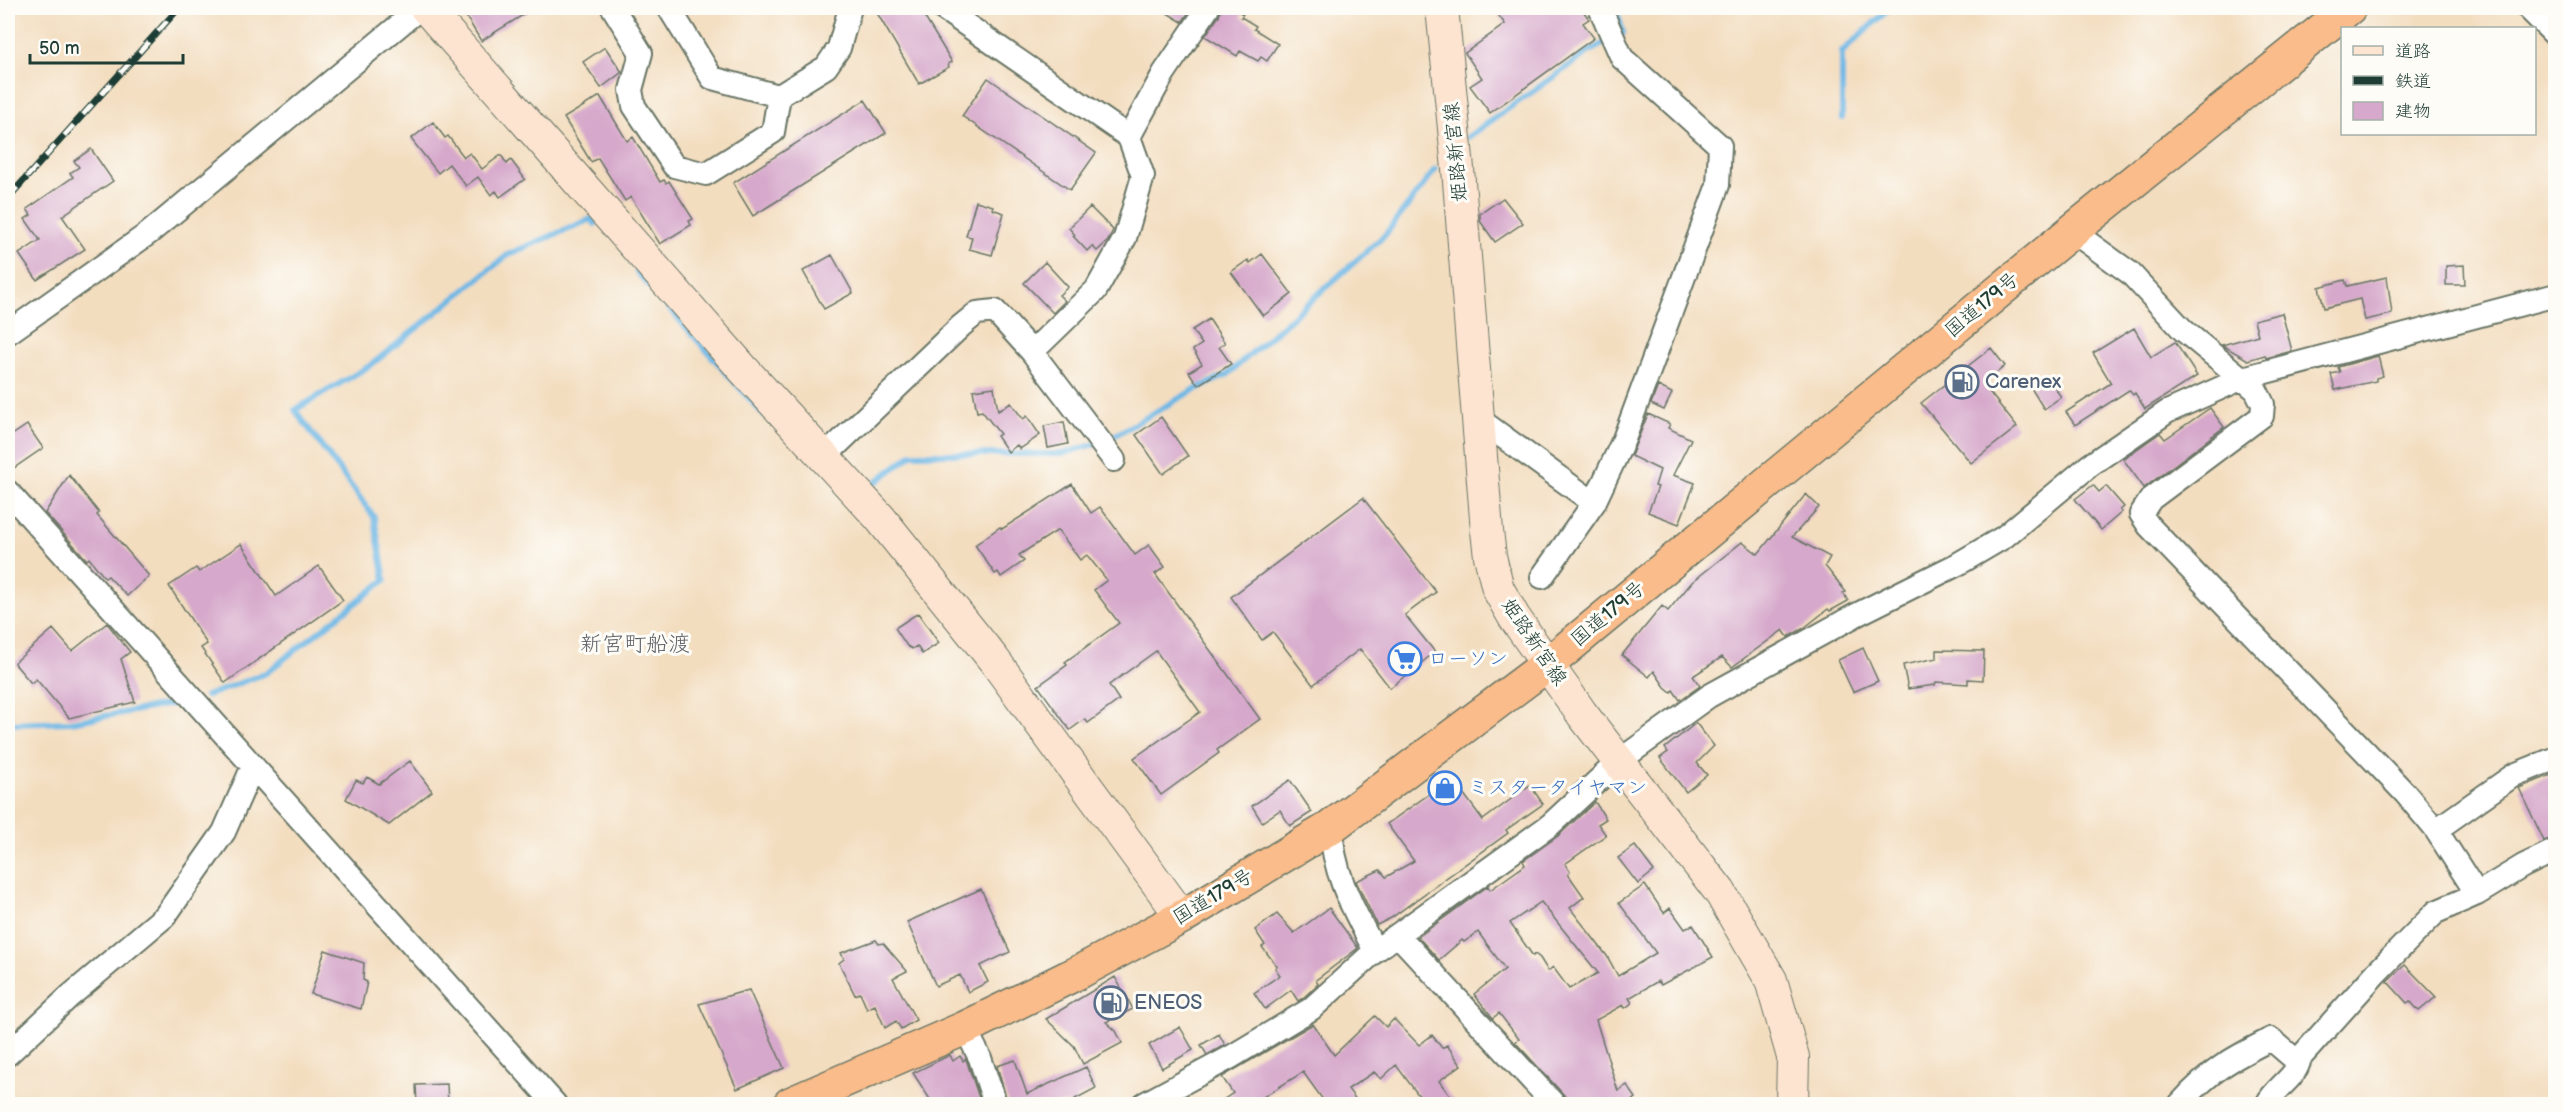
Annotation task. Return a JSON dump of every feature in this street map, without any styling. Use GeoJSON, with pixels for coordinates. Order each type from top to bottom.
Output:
{"type":"FeatureCollection","features":[{"type":"Feature","properties":{"kind":"highway","name":"国道179号"},"geometry":{"type":"LineString","coordinates":[[790,1104],[965,1028],[1081,972],[1182,916],[1331,827],[1548,664],[2072,231],[2349,8]]}},
{"type":"Feature","properties":{"kind":"main road"},"geometry":{"type":"LineString","coordinates":[[426,8],[744,370],[880,518],[994,660],[1182,916]]}},
{"type":"Feature","properties":{"kind":"main road","name":"姫路新宮線"},"geometry":{"type":"LineString","coordinates":[[1442,8],[1480,420],[1487,531],[1498,589],[1514,617],[1582,714],[1720,892],[1771,980],[1793,1057],[1792,1104]]}},
{"type":"Feature","properties":{"kind":"street"},"geometry":{"type":"LineString","coordinates":[[8,333],[149,233],[420,8]]}},
{"type":"Feature","properties":{"kind":"street"},"geometry":{"type":"LineString","coordinates":[[613,8],[641,53],[631,90],[634,106],[674,166],[705,174],[773,132],[779,96]]}},
{"type":"Feature","properties":{"kind":"street"},"geometry":{"type":"LineString","coordinates":[[669,8],[712,78],[779,96],[826,67],[838,48],[850,8]]}},
{"type":"Feature","properties":{"kind":"street"},"geometry":{"type":"LineString","coordinates":[[942,8],[1129,137],[1143,176],[1125,238],[1096,290],[1032,352]]}},
{"type":"Feature","properties":{"kind":"street"},"geometry":{"type":"LineString","coordinates":[[1129,137],[1164,73],[1208,8]]}},
{"type":"Feature","properties":{"kind":"street"},"geometry":{"type":"LineString","coordinates":[[1542,577],[1594,503],[1624,440],[1718,185],[1720,146],[1622,58],[1600,8]]}},
{"type":"Feature","properties":{"kind":"street"},"geometry":{"type":"LineString","coordinates":[[2528,8],[2556,36]]}},
{"type":"Feature","properties":{"kind":"street"},"geometry":{"type":"LineString","coordinates":[[2072,231],[2130,273],[2183,330],[2256,390],[2263,404],[2262,416],[2151,499],[2141,514],[2157,535],[2406,793],[2436,830],[2476,894]]}},
{"type":"Feature","properties":{"kind":"street"},"geometry":{"type":"LineString","coordinates":[[1144,1104],[1231,1058],[1311,1009],[1375,951],[1550,825],[1619,761],[1709,696],[1854,616],[1958,564],[2004,537],[2090,465],[2167,412],[2243,378],[2556,295]]}},
{"type":"Feature","properties":{"kind":"street"},"geometry":{"type":"LineString","coordinates":[[824,457],[961,326],[977,313],[995,311],[1032,352],[1113,460]]}},
{"type":"Feature","properties":{"kind":"street"},"geometry":{"type":"LineString","coordinates":[[1480,420],[1594,503]]}},
{"type":"Feature","properties":{"kind":"street"},"geometry":{"type":"LineString","coordinates":[[10,500],[253,766],[555,1104]]}},
{"type":"Feature","properties":{"kind":"street"},"geometry":{"type":"LineString","coordinates":[[2436,830],[2514,775],[2556,758]]}},
{"type":"Feature","properties":{"kind":"street"},"geometry":{"type":"LineString","coordinates":[[8,1054],[70,996],[165,916],[224,832],[253,766]]}},
{"type":"Feature","properties":{"kind":"street"},"geometry":{"type":"LineString","coordinates":[[1331,827],[1332,850],[1343,887],[1375,951]]}},
{"type":"Feature","properties":{"kind":"street"},"geometry":{"type":"LineString","coordinates":[[2267,1104],[2271,1095],[2297,1071],[2300,1058],[2376,973],[2436,912],[2476,894],[2523,866],[2556,850]]}},
{"type":"Feature","properties":{"kind":"street"},"geometry":{"type":"LineString","coordinates":[[1398,935],[1554,1104]]}},
{"type":"Feature","properties":{"kind":"street"},"geometry":{"type":"LineString","coordinates":[[965,1028],[980,1058],[995,1104]]}},
{"type":"Feature","properties":{"kind":"street"},"geometry":{"type":"LineString","coordinates":[[2180,1104],[2198,1085],[2228,1061],[2271,1039],[2292,1057],[2300,1058]]}},
{"type":"Feature","properties":{"kind":"building"},"geometry":{"type":"Polygon","coordinates":[[[461,8],[534,8],[481,41],[461,8]]]}},
{"type":"Feature","properties":{"kind":"building"},"geometry":{"type":"Polygon","coordinates":[[[874,8],[919,8],[952,62],[948,64],[949,67],[919,84],[874,8]]]}},
{"type":"Feature","properties":{"kind":"building"},"geometry":{"type":"Polygon","coordinates":[[[1159,8],[1192,8],[1182,22],[1159,8]]]}},
{"type":"Feature","properties":{"kind":"building"},"geometry":{"type":"Polygon","coordinates":[[[1221,8],[1233,8],[1243,14],[1241,17],[1256,26],[1254,29],[1278,44],[1267,61],[1261,57],[1258,61],[1240,51],[1237,56],[1205,36],[1219,16],[1221,8]]]}},
{"type":"Feature","properties":{"kind":"building"},"geometry":{"type":"Polygon","coordinates":[[[1493,8],[1581,8],[1589,19],[1583,23],[1594,38],[1490,113],[1470,86],[1482,78],[1465,53],[1505,24],[1493,8]]]}},
{"type":"Feature","properties":{"kind":"building"},"geometry":{"type":"Polygon","coordinates":[[[605,47],[622,72],[601,88],[583,62],[605,47]]]}},
{"type":"Feature","properties":{"kind":"building"},"geometry":{"type":"Polygon","coordinates":[[[988,78],[1096,153],[1070,190],[962,116],[988,78]]]}},
{"type":"Feature","properties":{"kind":"building"},"geometry":{"type":"Polygon","coordinates":[[[600,96],[627,141],[633,137],[660,182],[669,181],[693,219],[689,221],[691,225],[660,244],[631,197],[625,201],[598,158],[591,162],[564,118],[600,96]]]}},
{"type":"Feature","properties":{"kind":"building"},"geometry":{"type":"Polygon","coordinates":[[[865,100],[886,133],[753,216],[733,183],[865,100]]]}},
{"type":"Feature","properties":{"kind":"building"},"geometry":{"type":"Polygon","coordinates":[[[433,122],[445,138],[448,136],[464,157],[470,153],[482,169],[501,155],[507,164],[511,160],[525,179],[500,197],[496,191],[491,195],[478,177],[466,186],[449,164],[438,173],[411,139],[433,122]]]}},
{"type":"Feature","properties":{"kind":"building"},"geometry":{"type":"Polygon","coordinates":[[[91,149],[113,181],[62,216],[85,249],[37,280],[19,254],[40,240],[25,219],[31,215],[27,209],[73,177],[70,173],[79,167],[74,161],[91,149]]]}},
{"type":"Feature","properties":{"kind":"building"},"geometry":{"type":"Polygon","coordinates":[[[1503,198],[1523,223],[1495,242],[1480,221],[1480,214],[1503,198]]]}},
{"type":"Feature","properties":{"kind":"building"},"geometry":{"type":"Polygon","coordinates":[[[976,201],[993,206],[992,209],[1004,213],[992,255],[969,249],[972,237],[966,236],[976,201]]]}},
{"type":"Feature","properties":{"kind":"building"},"geometry":{"type":"Polygon","coordinates":[[[1090,207],[1113,230],[1108,241],[1097,251],[1092,246],[1087,251],[1069,228],[1090,207]]]}},
{"type":"Feature","properties":{"kind":"building"},"geometry":{"type":"Polygon","coordinates":[[[1262,254],[1292,294],[1263,316],[1231,272],[1248,260],[1250,263],[1262,254]]]}},
{"type":"Feature","properties":{"kind":"building"},"geometry":{"type":"Polygon","coordinates":[[[832,255],[853,293],[824,309],[803,271],[832,255]]]}},
{"type":"Feature","properties":{"kind":"building"},"geometry":{"type":"Polygon","coordinates":[[[1045,262],[1068,287],[1059,295],[1065,301],[1053,313],[1024,283],[1045,262]]]}},
{"type":"Feature","properties":{"kind":"building"},"geometry":{"type":"Polygon","coordinates":[[[2464,265],[2465,285],[2446,285],[2446,266],[2464,265]]]}},
{"type":"Feature","properties":{"kind":"building"},"geometry":{"type":"Polygon","coordinates":[[[2387,277],[2392,314],[2365,320],[2360,299],[2324,308],[2319,287],[2345,280],[2347,286],[2387,277]]]}},
{"type":"Feature","properties":{"kind":"building"},"geometry":{"type":"Polygon","coordinates":[[[2282,313],[2292,351],[2248,360],[2222,345],[2258,335],[2254,320],[2282,313]]]}},
{"type":"Feature","properties":{"kind":"building"},"geometry":{"type":"Polygon","coordinates":[[[1209,319],[1225,343],[1219,347],[1231,364],[1198,385],[1189,372],[1202,364],[1193,350],[1202,344],[1192,330],[1209,319]]]}},
{"type":"Feature","properties":{"kind":"building"},"geometry":{"type":"Polygon","coordinates":[[[2134,328],[2151,357],[2175,342],[2197,376],[2145,409],[2135,393],[2133,395],[2129,390],[2075,425],[2066,412],[2111,383],[2093,353],[2134,328]]]}},
{"type":"Feature","properties":{"kind":"building"},"geometry":{"type":"Polygon","coordinates":[[[1991,348],[2005,366],[1983,384],[2017,427],[1971,463],[1921,403],[1991,348]]]}},
{"type":"Feature","properties":{"kind":"building"},"geometry":{"type":"Polygon","coordinates":[[[2378,356],[2383,376],[2376,378],[2376,381],[2335,390],[2331,374],[2340,372],[2338,367],[2378,356]]]}},
{"type":"Feature","properties":{"kind":"building"},"geometry":{"type":"Polygon","coordinates":[[[2048,377],[2061,397],[2044,409],[2031,388],[2048,377]]]}},
{"type":"Feature","properties":{"kind":"building"},"geometry":{"type":"Polygon","coordinates":[[[1658,386],[1672,393],[1664,410],[1651,404],[1658,386]]]}},
{"type":"Feature","properties":{"kind":"building"},"geometry":{"type":"Polygon","coordinates":[[[994,387],[998,411],[1011,403],[1023,419],[1027,416],[1040,435],[1020,449],[1017,445],[1008,452],[997,436],[1000,434],[982,411],[977,412],[973,390],[994,387]]]}},
{"type":"Feature","properties":{"kind":"building"},"geometry":{"type":"Polygon","coordinates":[[[2210,408],[2224,427],[2144,488],[2123,459],[2160,433],[2165,439],[2210,408]]]}},
{"type":"Feature","properties":{"kind":"building"},"geometry":{"type":"Polygon","coordinates":[[[1648,414],[1670,424],[1668,428],[1691,439],[1673,475],[1695,483],[1679,524],[1648,512],[1658,487],[1655,486],[1660,470],[1631,456],[1648,414]]]}},
{"type":"Feature","properties":{"kind":"building"},"geometry":{"type":"Polygon","coordinates":[[[1161,417],[1188,456],[1163,474],[1136,435],[1161,417]]]}},
{"type":"Feature","properties":{"kind":"building"},"geometry":{"type":"Polygon","coordinates":[[[1064,422],[1068,444],[1048,448],[1044,426],[1064,422]]]}},
{"type":"Feature","properties":{"kind":"building"},"geometry":{"type":"Polygon","coordinates":[[[27,425],[43,448],[8,472],[8,438],[27,425]]]}},
{"type":"Feature","properties":{"kind":"building"},"geometry":{"type":"Polygon","coordinates":[[[69,475],[99,513],[97,515],[149,576],[127,596],[108,576],[105,578],[89,558],[87,560],[45,513],[69,475]]]}},
{"type":"Feature","properties":{"kind":"building"},"geometry":{"type":"Polygon","coordinates":[[[1072,484],[1091,513],[1100,507],[1135,555],[1149,545],[1165,567],[1155,574],[1260,719],[1217,750],[1219,753],[1161,795],[1134,758],[1200,712],[1156,651],[1109,685],[1119,700],[1088,723],[1085,719],[1070,730],[1038,686],[1067,665],[1065,662],[1119,623],[1094,590],[1107,580],[1087,555],[1080,560],[1058,530],[1019,555],[1024,561],[1001,577],[998,572],[995,574],[975,545],[1000,527],[1002,529],[1072,484]]]}},
{"type":"Feature","properties":{"kind":"building"},"geometry":{"type":"Polygon","coordinates":[[[2093,485],[2099,492],[2106,486],[2124,507],[2120,510],[2122,512],[2101,530],[2075,499],[2093,485]]]}},
{"type":"Feature","properties":{"kind":"building"},"geometry":{"type":"Polygon","coordinates":[[[1806,494],[1819,507],[1792,537],[1830,557],[1825,566],[1846,592],[1843,593],[1848,601],[1830,611],[1828,609],[1804,628],[1788,637],[1783,630],[1732,667],[1722,657],[1693,676],[1700,686],[1680,700],[1673,690],[1671,692],[1665,687],[1654,671],[1649,677],[1622,655],[1662,606],[1668,611],[1692,582],[1742,542],[1758,554],[1806,494]]]}},
{"type":"Feature","properties":{"kind":"building"},"geometry":{"type":"Polygon","coordinates":[[[1363,498],[1436,592],[1405,615],[1435,652],[1390,688],[1360,649],[1313,685],[1273,632],[1262,640],[1231,597],[1363,498]]]}},
{"type":"Feature","properties":{"kind":"building"},"geometry":{"type":"Polygon","coordinates":[[[241,544],[276,596],[319,566],[343,600],[225,683],[201,648],[207,644],[169,586],[196,568],[199,572],[241,544]]]}},
{"type":"Feature","properties":{"kind":"building"},"geometry":{"type":"Polygon","coordinates":[[[918,613],[939,643],[922,654],[917,646],[912,649],[907,646],[895,628],[918,613]]]}},
{"type":"Feature","properties":{"kind":"building"},"geometry":{"type":"Polygon","coordinates":[[[107,623],[130,652],[121,659],[135,702],[69,718],[36,679],[31,683],[14,663],[53,629],[72,651],[107,623]]]}},
{"type":"Feature","properties":{"kind":"building"},"geometry":{"type":"Polygon","coordinates":[[[1863,648],[1878,681],[1853,692],[1838,660],[1863,648]]]}},
{"type":"Feature","properties":{"kind":"building"},"geometry":{"type":"Polygon","coordinates":[[[1937,650],[1984,651],[1983,680],[1968,679],[1968,684],[1936,682],[1935,685],[1908,689],[1903,665],[1937,658],[1937,650]]]}},
{"type":"Feature","properties":{"kind":"building"},"geometry":{"type":"Polygon","coordinates":[[[1696,723],[1714,746],[1697,763],[1707,775],[1686,792],[1660,758],[1668,752],[1665,748],[1696,723]]]}},
{"type":"Feature","properties":{"kind":"building"},"geometry":{"type":"Polygon","coordinates":[[[410,761],[432,791],[389,825],[346,799],[356,780],[363,783],[367,777],[379,784],[410,761]]]}},
{"type":"Feature","properties":{"kind":"building"},"geometry":{"type":"Polygon","coordinates":[[[2556,773],[2555,837],[2544,841],[2519,788],[2556,773]]]}},
{"type":"Feature","properties":{"kind":"building"},"geometry":{"type":"Polygon","coordinates":[[[1452,778],[1483,820],[1530,785],[1543,804],[1506,830],[1508,833],[1391,918],[1377,925],[1356,881],[1380,870],[1386,877],[1414,861],[1387,824],[1452,778]]]}},
{"type":"Feature","properties":{"kind":"building"},"geometry":{"type":"Polygon","coordinates":[[[1290,780],[1312,812],[1290,826],[1280,810],[1262,822],[1252,806],[1290,780]]]}},
{"type":"Feature","properties":{"kind":"building"},"geometry":{"type":"Polygon","coordinates":[[[1595,802],[1606,819],[1598,824],[1606,835],[1565,864],[1570,872],[1568,874],[1584,897],[1570,908],[1607,956],[1618,976],[1656,953],[1619,903],[1645,885],[1664,913],[1670,908],[1685,929],[1693,925],[1713,957],[1661,985],[1658,981],[1629,998],[1632,1003],[1625,1008],[1623,1005],[1596,1020],[1618,1091],[1627,1085],[1636,1098],[1627,1104],[1569,1104],[1564,1095],[1515,1042],[1519,1039],[1499,1013],[1493,1018],[1474,994],[1505,969],[1478,932],[1464,942],[1462,940],[1439,960],[1418,937],[1488,886],[1490,890],[1525,865],[1523,861],[1558,836],[1595,802]],[[1541,902],[1510,923],[1533,956],[1535,954],[1540,958],[1548,971],[1553,967],[1569,989],[1598,973],[1541,902]]]}},
{"type":"Feature","properties":{"kind":"building"},"geometry":{"type":"Polygon","coordinates":[[[1635,846],[1654,871],[1638,884],[1618,858],[1635,846]]]}},
{"type":"Feature","properties":{"kind":"building"},"geometry":{"type":"Polygon","coordinates":[[[981,889],[1010,952],[980,966],[988,982],[968,992],[960,975],[936,986],[907,922],[981,889]]]}},
{"type":"Feature","properties":{"kind":"building"},"geometry":{"type":"Polygon","coordinates":[[[1329,908],[1358,948],[1316,980],[1318,984],[1303,998],[1298,1001],[1291,990],[1265,1009],[1254,993],[1280,975],[1275,968],[1277,966],[1262,947],[1265,945],[1255,930],[1277,914],[1294,933],[1329,908]]]}},
{"type":"Feature","properties":{"kind":"building"},"geometry":{"type":"Polygon","coordinates":[[[876,940],[879,944],[883,943],[907,971],[893,978],[916,1020],[901,1029],[896,1021],[885,1028],[875,1005],[867,1009],[860,993],[855,995],[839,963],[844,959],[841,953],[876,940]]]}},
{"type":"Feature","properties":{"kind":"building"},"geometry":{"type":"Polygon","coordinates":[[[325,950],[364,963],[363,980],[367,982],[361,1009],[311,994],[325,950]]]}},
{"type":"Feature","properties":{"kind":"building"},"geometry":{"type":"Polygon","coordinates":[[[2405,965],[2436,997],[2419,1011],[2410,1001],[2407,1003],[2387,981],[2405,965]]]}},
{"type":"Feature","properties":{"kind":"building"},"geometry":{"type":"Polygon","coordinates":[[[1115,977],[1133,1009],[1106,1022],[1116,1031],[1122,1043],[1083,1064],[1074,1046],[1046,1019],[1115,977]]]}},
{"type":"Feature","properties":{"kind":"building"},"geometry":{"type":"Polygon","coordinates":[[[749,990],[784,1068],[737,1089],[699,1004],[749,990]]]}},
{"type":"Feature","properties":{"kind":"building"},"geometry":{"type":"Polygon","coordinates":[[[1375,1016],[1386,1027],[1394,1019],[1419,1045],[1432,1035],[1442,1048],[1447,1045],[1461,1065],[1439,1081],[1456,1104],[1425,1104],[1396,1065],[1381,1079],[1374,1072],[1348,1089],[1359,1104],[1326,1104],[1303,1072],[1252,1104],[1217,1104],[1233,1093],[1222,1077],[1313,1024],[1334,1055],[1375,1016]]]}},
{"type":"Feature","properties":{"kind":"building"},"geometry":{"type":"Polygon","coordinates":[[[1180,1027],[1193,1050],[1162,1068],[1149,1045],[1180,1027]]]}},
{"type":"Feature","properties":{"kind":"building"},"geometry":{"type":"Polygon","coordinates":[[[1219,1034],[1225,1045],[1207,1055],[1201,1045],[1219,1034]]]}},
{"type":"Feature","properties":{"kind":"building"},"geometry":{"type":"Polygon","coordinates":[[[950,1055],[953,1061],[960,1056],[963,1061],[966,1059],[981,1104],[933,1104],[913,1073],[950,1055]]]}},
{"type":"Feature","properties":{"kind":"building"},"geometry":{"type":"Polygon","coordinates":[[[1015,1060],[1027,1094],[1086,1067],[1096,1088],[1075,1099],[1078,1104],[1008,1104],[997,1066],[1015,1060]]]}},
{"type":"Feature","properties":{"kind":"building"},"geometry":{"type":"Polygon","coordinates":[[[447,1084],[448,1104],[417,1104],[416,1085],[447,1084]]]}},
{"type":"Feature","properties":{"kind":"waterway"},"geometry":{"type":"LineString","coordinates":[[1616,8],[1623,33],[1619,35]]}},
{"type":"Feature","properties":{"kind":"waterway"},"geometry":{"type":"LineString","coordinates":[[1842,118],[1842,52],[1890,8]]}},
{"type":"Feature","properties":{"kind":"waterway"},"geometry":{"type":"LineString","coordinates":[[1468,137],[1606,42]]}},
{"type":"Feature","properties":{"kind":"waterway"},"geometry":{"type":"LineString","coordinates":[[1105,441],[1192,391],[1227,375],[1385,235],[1435,170]]}},
{"type":"Feature","properties":{"kind":"waterway"},"geometry":{"type":"LineString","coordinates":[[206,696],[266,673],[385,580],[374,517],[295,410],[371,365],[509,254],[591,219],[595,224]]}},
{"type":"Feature","properties":{"kind":"waterway"},"geometry":{"type":"LineString","coordinates":[[637,272],[764,415]]}},
{"type":"Feature","properties":{"kind":"waterway"},"geometry":{"type":"LineString","coordinates":[[873,484],[912,454],[1062,454],[1095,444]]}},
{"type":"Feature","properties":{"kind":"waterway"},"geometry":{"type":"LineString","coordinates":[[8,724],[71,722],[178,703]]}},
{"type":"Feature","properties":{"kind":"railway"},"geometry":{"type":"LineString","coordinates":[[8,198],[179,8]]}},
{"type":"Feature","properties":{"kind":"place","name":"Carenex"},"geometry":{"type":"Point","coordinates":[1962,382]}},
{"type":"Feature","properties":{"kind":"place","name":"ローソン"},"geometry":{"type":"Point","coordinates":[1405,659]}},
{"type":"Feature","properties":{"kind":"place","name":"ミスタータイヤマン"},"geometry":{"type":"Point","coordinates":[1445,788]}},
{"type":"Feature","properties":{"kind":"place","name":"ENEOS"},"geometry":{"type":"Point","coordinates":[1111,1003]}},
{"type":"Feature","properties":{"kind":"district","name":"新宮町船渡"},"geometry":{"type":"Point","coordinates":[635,644]}}]}
